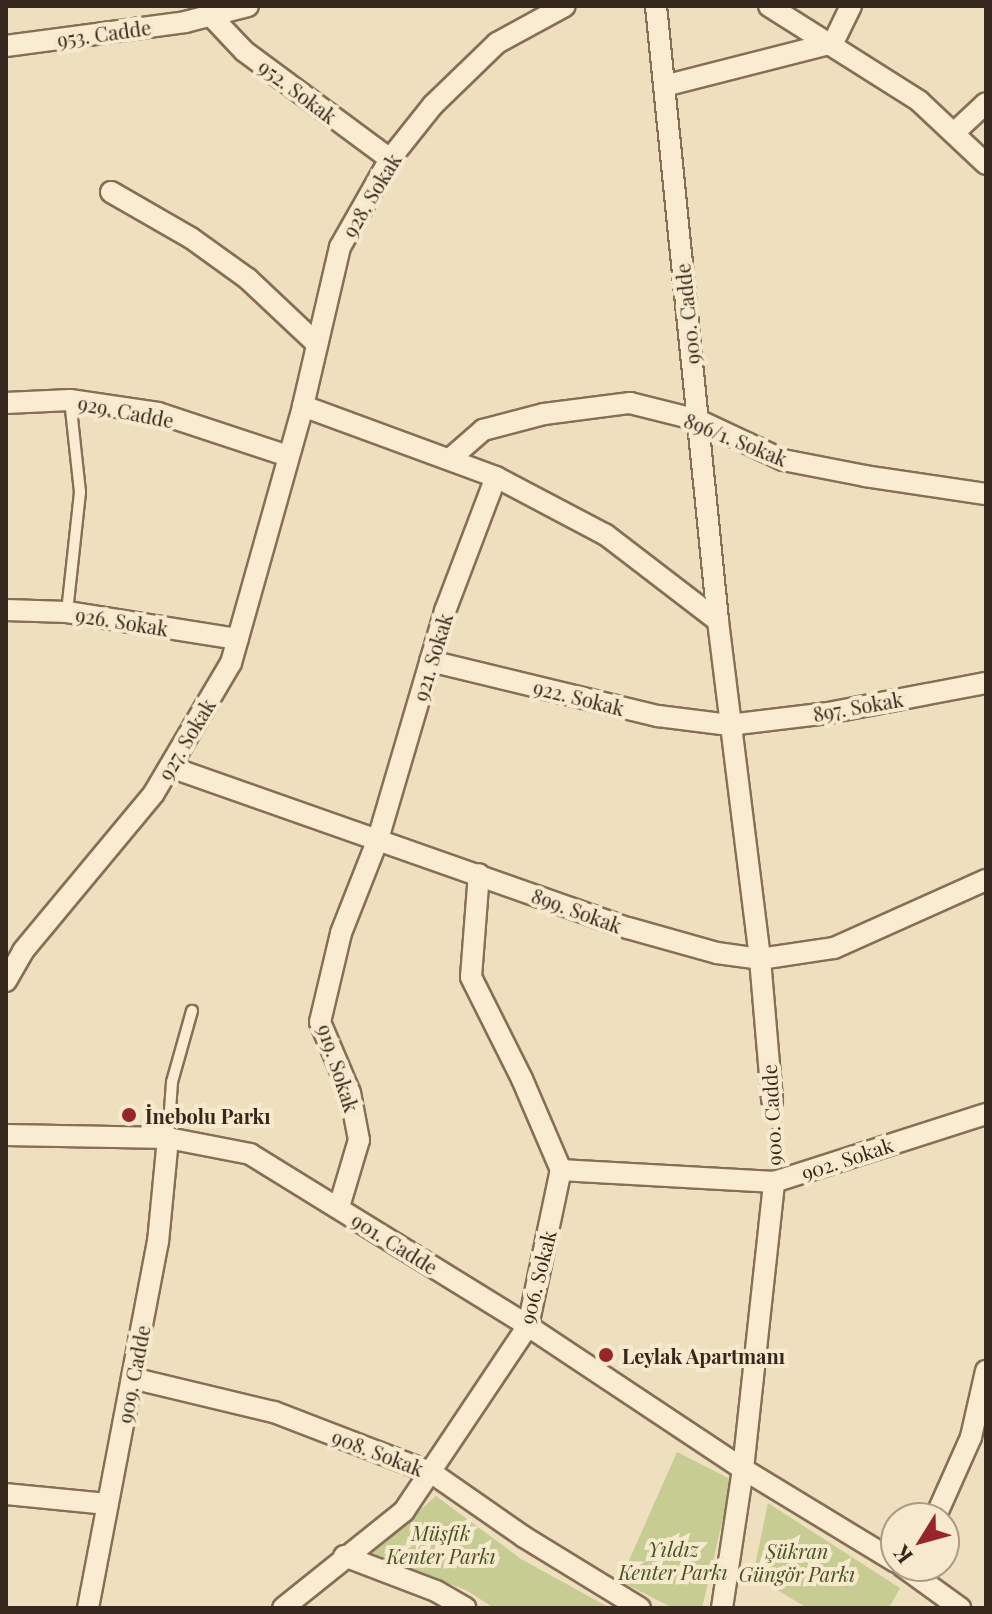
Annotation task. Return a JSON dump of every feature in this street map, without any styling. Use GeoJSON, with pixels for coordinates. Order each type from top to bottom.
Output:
{"type":"FeatureCollection","features":[{"type":"Feature","properties":{"kind":"street","name":"953. Cadde"},"geometry":{"type":"LineString","coordinates":[[6,46],[184,14],[212,17],[248,6]]}},
{"type":"Feature","properties":{"kind":"street","name":"928. Sokak"},"geometry":{"type":"LineString","coordinates":[[288,456],[303,406],[340,247],[390,159],[433,105],[497,43],[565,6]]}},
{"type":"Feature","properties":{"kind":"street","name":"900. Cadde"},"geometry":{"type":"LineString","coordinates":[[656,6],[729,725],[760,959],[772,1100]]}},
{"type":"Feature","properties":{"kind":"street"},"geometry":{"type":"LineString","coordinates":[[769,6],[833,43],[919,101],[986,164]]}},
{"type":"Feature","properties":{"kind":"street"},"geometry":{"type":"LineString","coordinates":[[664,86],[833,43],[851,6]]}},
{"type":"Feature","properties":{"kind":"street","name":"952. Sokak"},"geometry":{"type":"LineString","coordinates":[[212,17],[244,51],[390,159]]}},
{"type":"Feature","properties":{"kind":"street"},"geometry":{"type":"LineString","coordinates":[[955,132],[986,103]]}},
{"type":"Feature","properties":{"kind":"street"},"geometry":{"type":"LineString","coordinates":[[111,192],[191,238],[248,279],[317,344]]}},
{"type":"Feature","properties":{"kind":"street","name":"929. Cadde"},"geometry":{"type":"LineString","coordinates":[[6,403],[70,400],[158,413],[288,456]]}},
{"type":"Feature","properties":{"kind":"street","name":"896/1. Sokak"},"geometry":{"type":"LineString","coordinates":[[451,458],[483,430],[544,414],[630,403],[698,420],[783,460],[986,494]]}},
{"type":"Feature","properties":{"kind":"street"},"geometry":{"type":"LineString","coordinates":[[303,406],[496,477],[606,535],[718,621]]}},
{"type":"Feature","properties":{"kind":"street","name":"927. Sokak"},"geometry":{"type":"LineString","coordinates":[[6,981],[23,951],[154,793],[231,663],[288,456]]}},
{"type":"Feature","properties":{"kind":"street","name":"921. Sokak"},"geometry":{"type":"LineString","coordinates":[[378,839],[430,661],[496,477]]}},
{"type":"Feature","properties":{"kind":"street","name":"926. Sokak"},"geometry":{"type":"LineString","coordinates":[[6,610],[67,612],[238,639]]}},
{"type":"Feature","properties":{"kind":"street","name":"922. Sokak"},"geometry":{"type":"LineString","coordinates":[[430,661],[658,716],[729,725]]}},
{"type":"Feature","properties":{"kind":"street","name":"897. Sokak"},"geometry":{"type":"LineString","coordinates":[[729,725],[828,713],[986,683]]}},
{"type":"Feature","properties":{"kind":"street","name":"899. Sokak"},"geometry":{"type":"LineString","coordinates":[[170,767],[628,928],[717,953],[760,959],[834,948],[986,880]]}},
{"type":"Feature","properties":{"kind":"street","name":"919. Sokak"},"geometry":{"type":"LineString","coordinates":[[339,1207],[359,1140],[350,1093],[320,1022],[341,933],[378,839]]}},
{"type":"Feature","properties":{"kind":"street"},"geometry":{"type":"LineString","coordinates":[[479,874],[471,977],[522,1079],[561,1170]]}},
{"type":"Feature","properties":{"kind":"street","name":"902. Sokak"},"geometry":{"type":"LineString","coordinates":[[561,1170],[774,1182],[957,1120],[986,1114]]}},
{"type":"Feature","properties":{"kind":"street","name":"901. Cadde"},"geometry":{"type":"LineString","coordinates":[[6,1135],[168,1138],[250,1154],[528,1326],[743,1469],[880,1551]]}},
{"type":"Feature","properties":{"kind":"street","name":"909. Cadde"},"geometry":{"type":"LineString","coordinates":[[88,1608],[158,1242],[168,1138]]}},
{"type":"Feature","properties":{"kind":"street","name":"906. Sokak"},"geometry":{"type":"LineString","coordinates":[[283,1608],[344,1556],[404,1511],[528,1326],[561,1170]]}},
{"type":"Feature","properties":{"kind":"street","name":"900. Cadde"},"geometry":{"type":"LineString","coordinates":[[722,1608],[743,1469],[774,1182]]}},
{"type":"Feature","properties":{"kind":"street"},"geometry":{"type":"LineString","coordinates":[[942,1502],[971,1437],[986,1371]]}},
{"type":"Feature","properties":{"kind":"street","name":"908. Sokak"},"geometry":{"type":"LineString","coordinates":[[132,1378],[274,1412],[432,1473],[524,1537],[640,1608]]}},
{"type":"Feature","properties":{"kind":"street"},"geometry":{"type":"LineString","coordinates":[[6,1494],[108,1504]]}},
{"type":"Feature","properties":{"kind":"street"},"geometry":{"type":"LineString","coordinates":[[344,1556],[436,1591],[466,1608]]}},
{"type":"Feature","properties":{"kind":"street","name":"901. Cadde"},"geometry":{"type":"LineString","coordinates":[[926,1582],[960,1608]]}},
{"type":"Feature","properties":{"kind":"lane"},"geometry":{"type":"LineString","coordinates":[[67,612],[80,492],[70,400]]}},
{"type":"Feature","properties":{"kind":"lane"},"geometry":{"type":"LineString","coordinates":[[168,1138],[172,1082],[192,1011]]}},
{"type":"Feature","properties":{"kind":"path","name":"900. Cadde"},"geometry":{"type":"LineString","coordinates":[[772,1100],[774,1182]]}},
{"type":"Feature","properties":{"kind":"green space","name":"Yıldız Kenter Parkı"},"geometry":{"type":"Polygon","coordinates":[[[677,1452],[732,1480],[702,1608],[673,1608],[620,1581],[677,1452]]]}},
{"type":"Feature","properties":{"kind":"green space","name":"Müşfik Kenter Parkı"},"geometry":{"type":"Polygon","coordinates":[[[436,1496],[521,1559],[610,1608],[494,1608],[466,1590],[371,1554],[436,1496]]]}},
{"type":"Feature","properties":{"kind":"green space","name":"Şükran Güngör Parkı"},"geometry":{"type":"Polygon","coordinates":[[[768,1503],[880,1575],[880,1582],[891,1582],[900,1588],[889,1608],[807,1608],[753,1575],[768,1503]]]}},
{"type":"Feature","properties":{"kind":"place","name":"İnebolu Parkı"},"geometry":{"type":"Point","coordinates":[129,1115]}},
{"type":"Feature","properties":{"kind":"place","name":"Leylak Apartmanı"},"geometry":{"type":"Point","coordinates":[606,1355]}}]}
